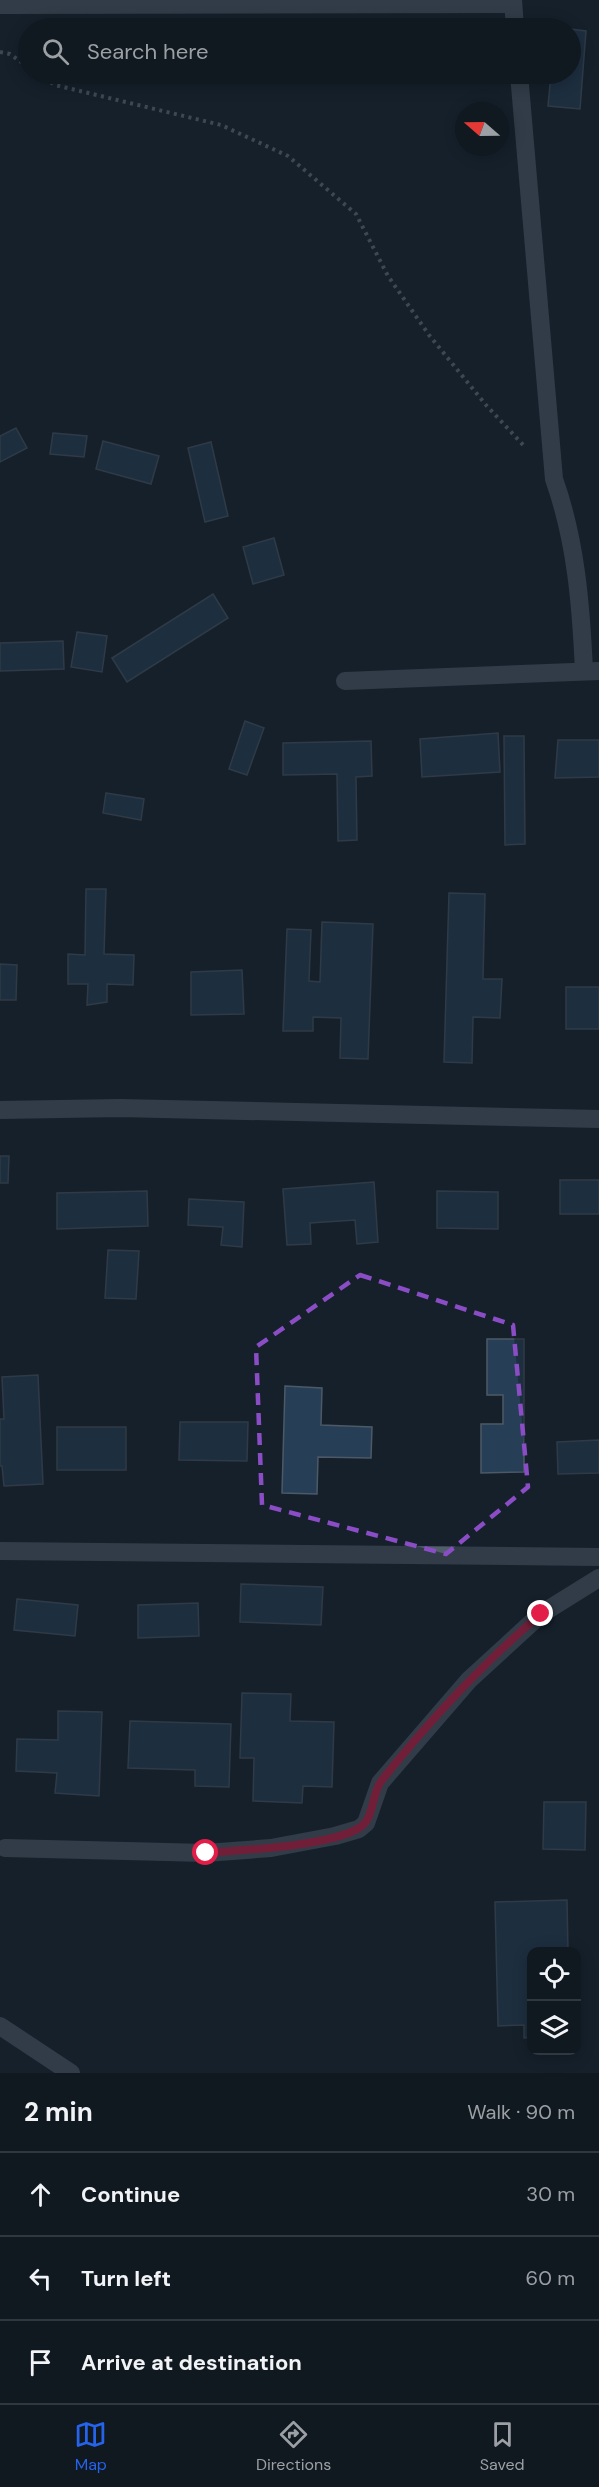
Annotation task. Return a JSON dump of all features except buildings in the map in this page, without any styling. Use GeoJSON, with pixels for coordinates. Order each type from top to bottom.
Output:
{"type":"FeatureCollection","features":[{"type":"Feature","properties":{"kind":"street"},"geometry":{"type":"LineString","coordinates":[[0,5],[513,2],[514,18]]}},
{"type":"Feature","properties":{"kind":"street"},"geometry":{"type":"LineString","coordinates":[[345,681],[592,671],[574,551],[567,517],[554,478],[520,84]]}},
{"type":"Feature","properties":{"kind":"street"},"geometry":{"type":"LineString","coordinates":[[0,1110],[120,1108],[599,1119]]}},
{"type":"Feature","properties":{"kind":"street"},"geometry":{"type":"LineString","coordinates":[[0,1551],[599,1557]]}},
{"type":"Feature","properties":{"kind":"street"},"geometry":{"type":"LineString","coordinates":[[5,1848],[206,1853],[271,1848],[359,1829],[366,1823],[380,1783],[469,1680],[541,1614],[599,1578]]}},
{"type":"Feature","properties":{"kind":"street"},"geometry":{"type":"LineString","coordinates":[[0,2026],[71,2073]]}},
{"type":"Feature","properties":{"kind":"path"},"geometry":{"type":"LineString","coordinates":[[0,52],[10,54],[18,60]]}},
{"type":"Feature","properties":{"kind":"path"},"geometry":{"type":"LineString","coordinates":[[52,84],[221,125],[288,156],[356,214],[388,276],[429,335],[486,405],[554,478]]}},
{"type":"Feature","properties":{"kind":"highlighted area"},"geometry":{"type":"Polygon","coordinates":[[[360,1275],[513,1325],[528,1487],[446,1554],[262,1505],[256,1347],[360,1275]]]}},
{"type":"Feature","properties":{"kind":"route"},"geometry":{"type":"LineString","coordinates":[[206,1853],[271,1848],[359,1829],[366,1823],[374,1794],[380,1783],[406,1752],[469,1680],[541,1614]]}}]}
